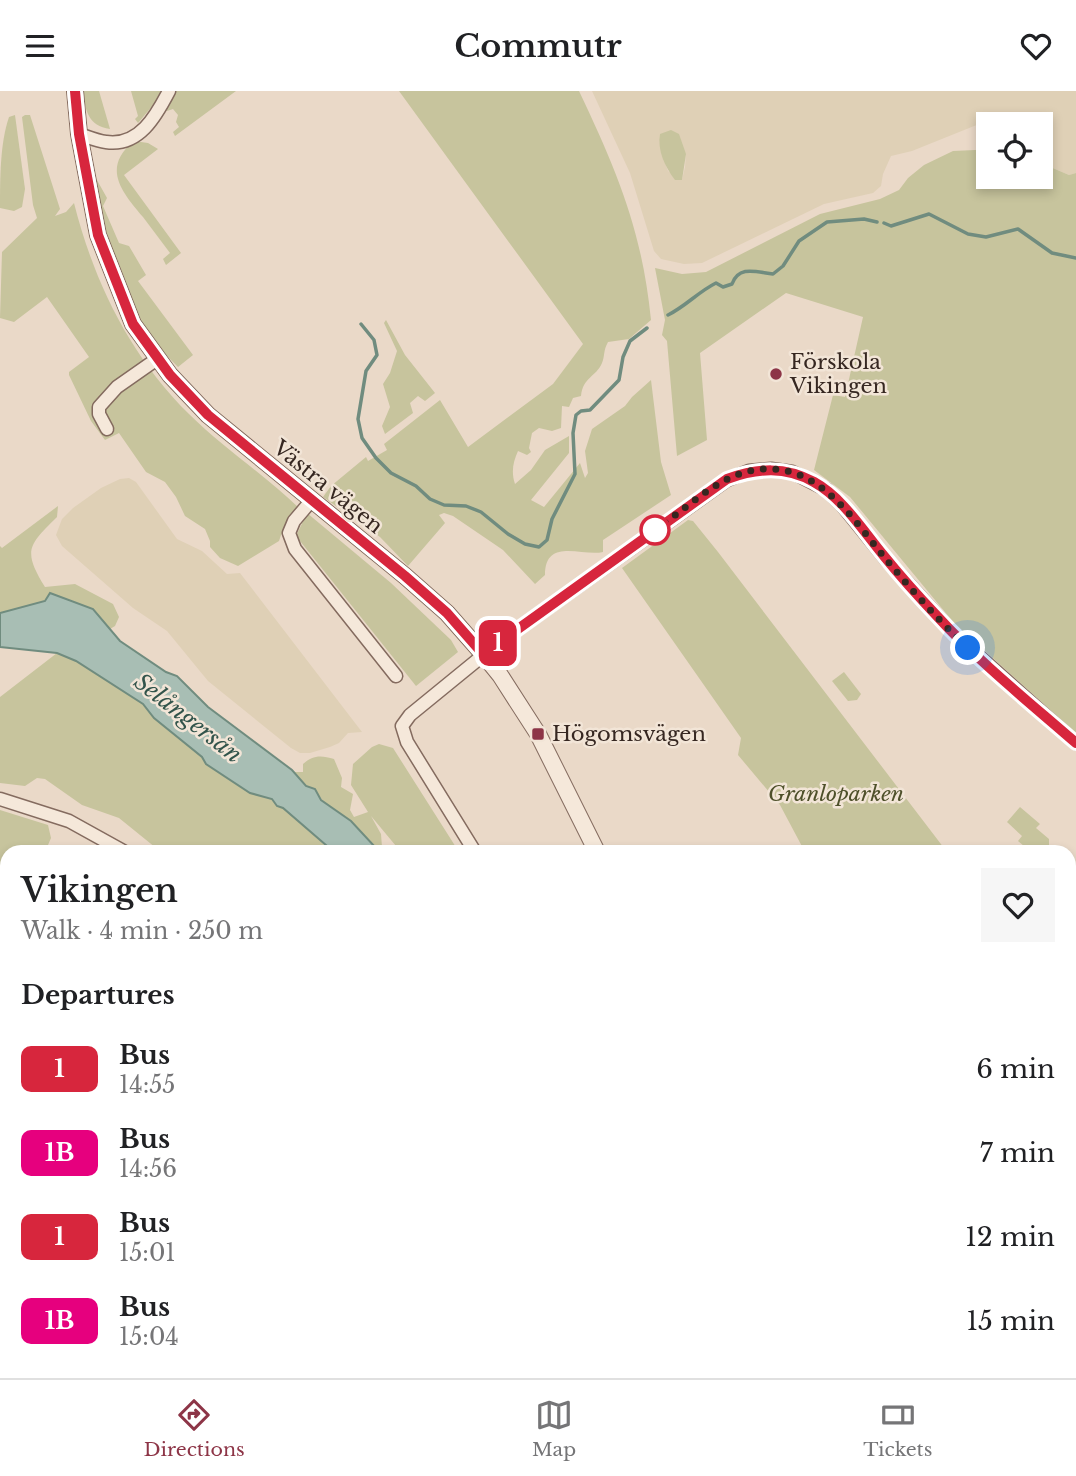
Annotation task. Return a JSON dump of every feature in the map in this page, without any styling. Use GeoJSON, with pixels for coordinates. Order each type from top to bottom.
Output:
{"type":"FeatureCollection","features":[{"type":"Feature","properties":{"kind":"street","name":"Västra vägen"},"geometry":{"type":"LineString","coordinates":[[75,91],[79,134],[98,235],[133,324],[157,359],[208,415],[447,613],[507,685],[538,734],[594,845]]}},
{"type":"Feature","properties":{"kind":"street"},"geometry":{"type":"LineString","coordinates":[[79,134],[108,143],[130,140],[154,120],[169,91]]}},
{"type":"Feature","properties":{"kind":"street"},"geometry":{"type":"LineString","coordinates":[[107,429],[99,414],[99,407],[117,387],[157,359]]}},
{"type":"Feature","properties":{"kind":"street"},"geometry":{"type":"LineString","coordinates":[[471,845],[407,742],[402,726],[421,704],[483,654],[727,479],[749,471],[771,469],[792,472],[827,490],[951,632],[1076,743]]}},
{"type":"Feature","properties":{"kind":"street"},"geometry":{"type":"LineString","coordinates":[[311,501],[294,521],[289,533],[295,549],[396,676]]}},
{"type":"Feature","properties":{"kind":"street"},"geometry":{"type":"LineString","coordinates":[[0,799],[69,821],[112,845]]}},
{"type":"Feature","properties":{"kind":"shaded area"},"geometry":{"type":"Polygon","coordinates":[[[592,91],[1076,91],[1076,173],[1069,175],[1053,168],[1053,112],[976,112],[976,125],[912,151],[891,156],[881,186],[873,193],[824,204],[702,263],[684,264],[661,259],[654,251],[630,173],[592,91]],[[686,154],[664,160],[668,171],[682,180],[686,154]]]}},
{"type":"Feature","properties":{"kind":"shaded area"},"geometry":{"type":"Polygon","coordinates":[[[129,478],[136,482],[177,539],[202,551],[227,574],[240,573],[362,732],[348,733],[339,743],[310,753],[300,753],[291,748],[208,681],[167,631],[133,608],[62,546],[56,535],[62,519],[101,488],[129,478]]]}},
{"type":"Feature","properties":{"kind":"green space"},"geometry":{"type":"Polygon","coordinates":[[[83,91],[99,91],[110,129],[92,121],[83,91]]]}},
{"type":"Feature","properties":{"kind":"green space"},"geometry":{"type":"Polygon","coordinates":[[[131,91],[161,91],[138,123],[135,119],[138,116],[131,91]]]}},
{"type":"Feature","properties":{"kind":"green space"},"geometry":{"type":"Polygon","coordinates":[[[172,91],[236,91],[175,136],[173,132],[179,127],[176,122],[178,115],[173,109],[167,111],[166,105],[172,91]]]}},
{"type":"Feature","properties":{"kind":"green space"},"geometry":{"type":"Polygon","coordinates":[[[399,91],[579,91],[616,175],[634,229],[651,320],[629,339],[608,342],[602,363],[584,385],[581,396],[573,398],[569,407],[562,406],[561,428],[552,431],[539,428],[532,433],[529,448],[531,452],[527,455],[518,451],[513,475],[515,484],[531,470],[545,450],[569,436],[569,453],[531,500],[544,507],[580,463],[585,478],[588,473],[585,451],[592,429],[625,406],[651,380],[661,462],[671,495],[603,540],[603,552],[566,551],[551,556],[545,575],[535,584],[503,550],[453,516],[444,513],[439,515],[445,523],[408,566],[380,537],[323,497],[331,486],[366,457],[368,461],[387,450],[384,444],[440,400],[468,447],[553,384],[583,344],[399,91]]]}},
{"type":"Feature","properties":{"kind":"green space"},"geometry":{"type":"Polygon","coordinates":[[[15,115],[25,189],[22,207],[14,211],[0,208],[0,197],[4,138],[9,117],[15,115]]]}},
{"type":"Feature","properties":{"kind":"green space"},"geometry":{"type":"Polygon","coordinates":[[[30,115],[60,209],[55,216],[66,212],[74,203],[92,261],[104,289],[132,343],[149,368],[189,414],[299,508],[279,541],[238,566],[220,558],[210,547],[205,529],[185,516],[165,482],[146,472],[119,433],[105,440],[91,421],[69,375],[69,372],[89,357],[47,297],[14,322],[0,318],[2,252],[37,218],[22,117],[30,115]]]}},
{"type":"Feature","properties":{"kind":"green space"},"geometry":{"type":"Polygon","coordinates":[[[671,130],[679,134],[686,154],[682,180],[675,180],[661,152],[660,134],[671,130]]]}},
{"type":"Feature","properties":{"kind":"green space"},"geometry":{"type":"Polygon","coordinates":[[[134,141],[148,143],[158,149],[124,175],[181,253],[166,265],[163,259],[170,253],[128,198],[118,180],[119,161],[134,141]]]}},
{"type":"Feature","properties":{"kind":"green space"},"geometry":{"type":"Polygon","coordinates":[[[976,150],[976,189],[1053,189],[1053,168],[1069,175],[1076,173],[1076,733],[954,623],[850,497],[814,470],[833,395],[845,397],[863,317],[786,293],[700,353],[707,440],[677,456],[667,341],[662,335],[665,320],[655,268],[682,274],[706,272],[820,214],[880,199],[899,190],[908,178],[924,165],[953,151],[976,150]]]}},
{"type":"Feature","properties":{"kind":"green space"},"geometry":{"type":"Polygon","coordinates":[[[93,173],[107,198],[103,206],[119,243],[129,246],[146,275],[138,281],[193,355],[178,367],[160,349],[141,322],[114,272],[91,174],[93,173]]]}},
{"type":"Feature","properties":{"kind":"green space"},"geometry":{"type":"Polygon","coordinates":[[[386,320],[405,355],[435,393],[425,401],[418,396],[410,403],[413,413],[385,434],[382,426],[390,407],[383,384],[390,373],[397,351],[384,323],[386,320]]]}},
{"type":"Feature","properties":{"kind":"green space"},"geometry":{"type":"Polygon","coordinates":[[[58,506],[57,517],[35,542],[31,556],[33,564],[45,587],[75,584],[113,604],[119,617],[115,626],[110,629],[93,609],[45,601],[0,613],[0,546],[2,548],[58,506]]]}},
{"type":"Feature","properties":{"kind":"green space"},"geometry":{"type":"Polygon","coordinates":[[[307,513],[391,583],[451,640],[458,652],[416,686],[296,536],[307,513]]]}},
{"type":"Feature","properties":{"kind":"green space","name":"Granloparken"},"geometry":{"type":"Polygon","coordinates":[[[688,520],[693,521],[942,845],[801,845],[780,805],[738,755],[741,738],[622,568],[688,520]]]}},
{"type":"Feature","properties":{"kind":"green space"},"geometry":{"type":"Polygon","coordinates":[[[57,653],[76,661],[143,704],[154,718],[203,758],[206,764],[250,793],[272,799],[326,845],[152,845],[119,818],[82,805],[45,779],[37,778],[25,786],[0,783],[0,697],[57,653]]]}},
{"type":"Feature","properties":{"kind":"green space"},"geometry":{"type":"Polygon","coordinates":[[[844,672],[861,694],[857,700],[848,701],[832,681],[844,672]]]}},
{"type":"Feature","properties":{"kind":"green space"},"geometry":{"type":"Polygon","coordinates":[[[379,744],[393,748],[455,845],[395,845],[371,816],[381,834],[382,845],[372,845],[294,772],[303,772],[303,764],[314,757],[334,759],[342,778],[341,787],[353,794],[350,810],[354,817],[368,812],[351,785],[353,764],[379,744]]]}},
{"type":"Feature","properties":{"kind":"green space"},"geometry":{"type":"Polygon","coordinates":[[[1020,807],[1040,824],[1036,828],[1049,839],[1049,845],[1023,845],[1018,841],[1022,836],[1007,822],[1020,807]]]}},
{"type":"Feature","properties":{"kind":"green space"},"geometry":{"type":"Polygon","coordinates":[[[0,810],[48,825],[51,838],[48,845],[0,845],[0,810]]]}},
{"type":"Feature","properties":{"kind":"water","name":"Selångersån"},"geometry":{"type":"Polygon","coordinates":[[[50,593],[93,609],[120,641],[166,672],[177,676],[208,707],[292,770],[306,786],[315,789],[321,800],[351,821],[373,845],[326,845],[272,799],[250,793],[206,764],[202,757],[154,718],[143,704],[76,661],[57,653],[0,647],[0,613],[45,601],[50,593]]]}},
{"type":"Feature","properties":{"kind":"waterway"},"geometry":{"type":"LineString","coordinates":[[884,223],[891,226],[929,214],[968,234],[986,237],[1018,229],[1052,253],[1076,258]]}},
{"type":"Feature","properties":{"kind":"waterway"},"geometry":{"type":"LineString","coordinates":[[668,315],[716,283],[723,287],[732,284],[735,278],[744,272],[773,274],[783,266],[799,241],[827,222],[864,219],[877,222]]}},
{"type":"Feature","properties":{"kind":"waterway"},"geometry":{"type":"LineString","coordinates":[[361,324],[374,340],[377,355],[366,371],[358,419],[362,438],[376,458],[391,473],[416,486],[430,499],[444,505],[466,506],[481,512],[508,534],[525,544],[539,547],[547,540],[552,519],[575,474],[573,433],[576,415],[590,410],[619,380],[623,357],[630,341],[647,328]]}},
{"type":"Feature","properties":{"kind":"bus line","name":"1"},"geometry":{"type":"LineString","coordinates":[[75,91],[79,134],[98,235],[133,324],[157,359],[208,415],[405,576],[447,613],[483,654],[727,479],[749,471],[771,469],[792,472],[827,490],[951,632],[1076,743]]}},
{"type":"Feature","properties":{"kind":"place","name":"Förskola Vikingen"},"geometry":{"type":"Point","coordinates":[776,374]}},
{"type":"Feature","properties":{"kind":"place","name":"Högomsvägen"},"geometry":{"type":"Point","coordinates":[538,734]}},
{"type":"Feature","properties":{"kind":"route"},"geometry":{"type":"LineString","coordinates":[[655,530],[727,479],[749,471],[771,469],[792,472],[815,482],[842,505],[885,558],[968,648]]}}]}
